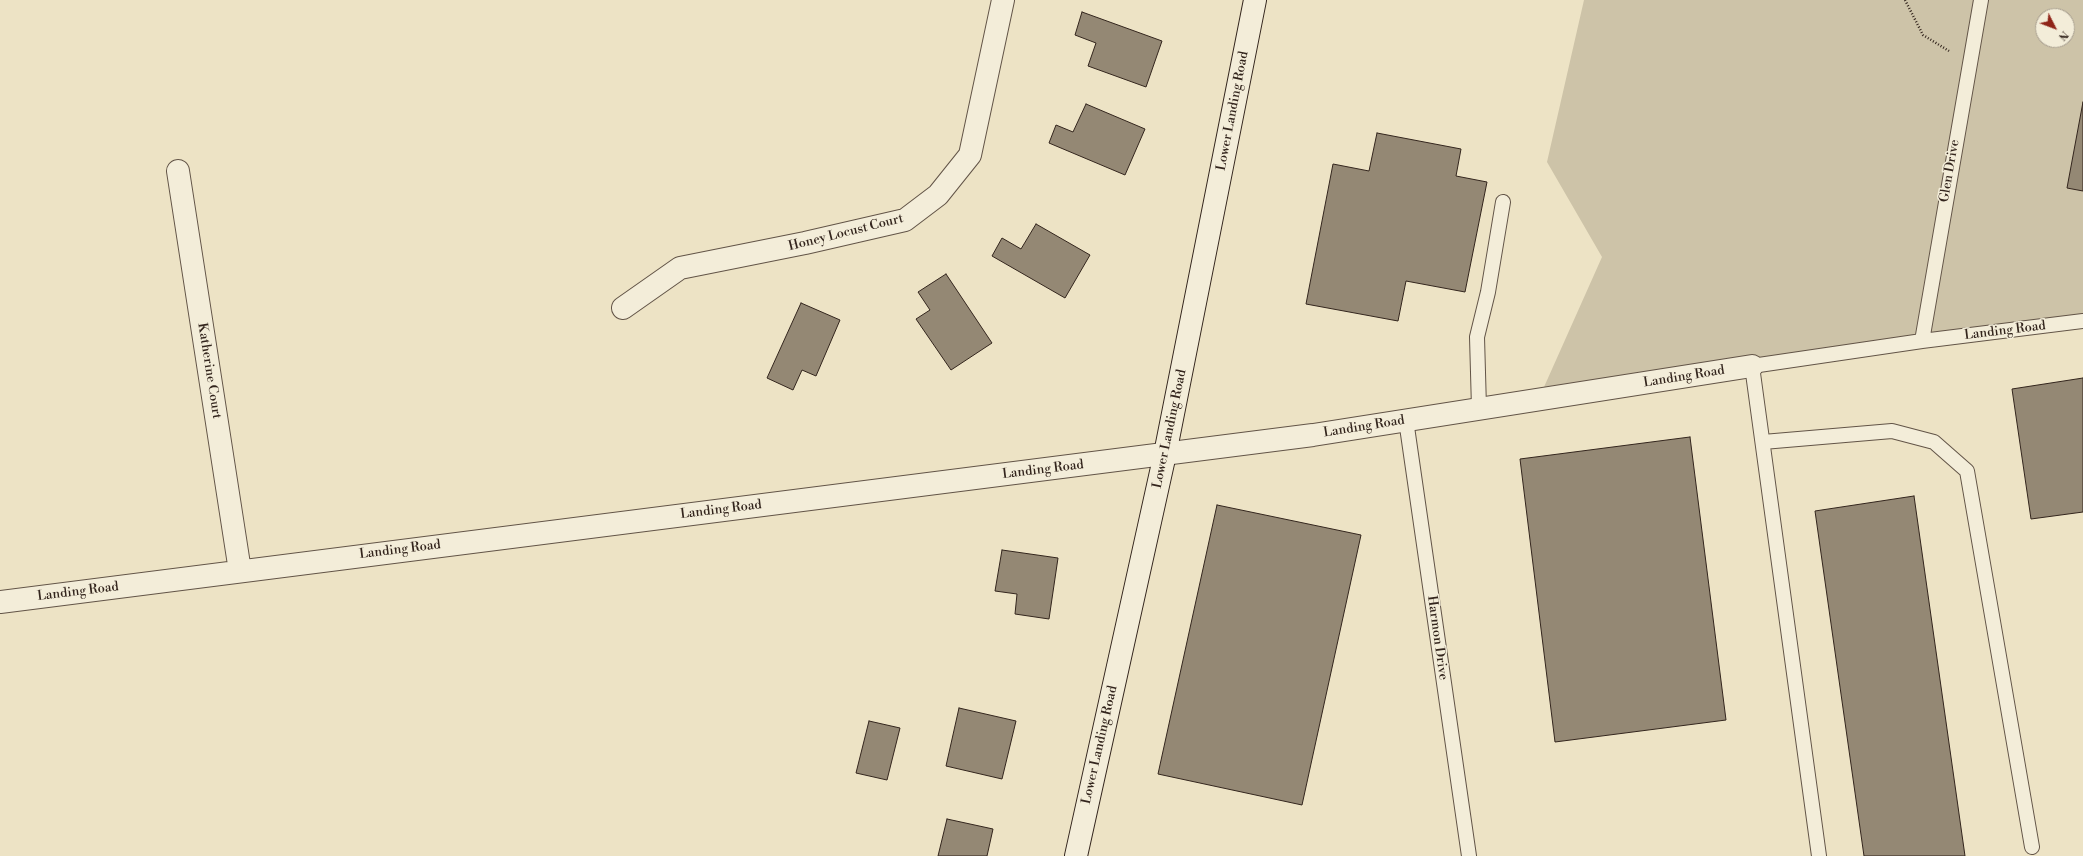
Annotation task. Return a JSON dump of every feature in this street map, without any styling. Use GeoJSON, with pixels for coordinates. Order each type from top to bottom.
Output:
{"type":"FeatureCollection","features":[{"type":"Feature","properties":{"kind":"street","name":"Honey Locust Court"},"geometry":{"type":"LineString","coordinates":[[623,308],[680,268],[805,243],[905,220],[938,195],[970,155],[1002,0]]}},
{"type":"Feature","properties":{"kind":"street","name":"Lower Landing Road"},"geometry":{"type":"LineString","coordinates":[[1076,856],[1165,454],[1255,0]]}},
{"type":"Feature","properties":{"kind":"street","name":"Katherine Court"},"geometry":{"type":"LineString","coordinates":[[178,171],[240,571]]}},
{"type":"Feature","properties":{"kind":"street","name":"Landing Road"},"geometry":{"type":"LineString","coordinates":[[0,602],[1314,435],[1752,366]]}},
{"type":"Feature","properties":{"kind":"lane","name":"Glen Drive"},"geometry":{"type":"LineString","coordinates":[[1922,342],[1968,63],[1981,0]]}},
{"type":"Feature","properties":{"kind":"lane"},"geometry":{"type":"LineString","coordinates":[[1479,408],[1477,337],[1488,292],[1503,202]]}},
{"type":"Feature","properties":{"kind":"lane","name":"Landing Road"},"geometry":{"type":"LineString","coordinates":[[1752,366],[2083,321]]}},
{"type":"Feature","properties":{"kind":"lane"},"geometry":{"type":"LineString","coordinates":[[1752,366],[1819,856]]}},
{"type":"Feature","properties":{"kind":"lane","name":"Harmon Drive"},"geometry":{"type":"LineString","coordinates":[[1406,420],[1468,856]]}},
{"type":"Feature","properties":{"kind":"lane"},"geometry":{"type":"LineString","coordinates":[[1763,442],[1892,430],[1934,442],[1967,471],[2032,847]]}},
{"type":"Feature","properties":{"kind":"path"},"geometry":{"type":"LineString","coordinates":[[1905,0],[1923,35],[1968,63]]}},
{"type":"Feature","properties":{"kind":"shaded area"},"geometry":{"type":"Polygon","coordinates":[[[1584,0],[2083,0],[2083,314],[1544,387],[1602,257],[1547,162],[1584,0]]]}},
{"type":"Feature","properties":{"kind":"building"},"geometry":{"type":"Polygon","coordinates":[[[1082,12],[1162,41],[1146,87],[1088,66],[1096,43],[1075,35],[1082,12]]]}},
{"type":"Feature","properties":{"kind":"building"},"geometry":{"type":"Polygon","coordinates":[[[2083,102],[2083,191],[2067,188],[2083,102]]]}},
{"type":"Feature","properties":{"kind":"building"},"geometry":{"type":"Polygon","coordinates":[[[1086,104],[1145,129],[1125,175],[1049,143],[1056,125],[1073,132],[1086,104]]]}},
{"type":"Feature","properties":{"kind":"building"},"geometry":{"type":"Polygon","coordinates":[[[1377,133],[1461,149],[1456,176],[1487,182],[1465,292],[1406,281],[1398,321],[1306,304],[1333,164],[1369,171],[1377,133]]]}},
{"type":"Feature","properties":{"kind":"building"},"geometry":{"type":"Polygon","coordinates":[[[1036,224],[1090,255],[1065,298],[992,256],[1002,238],[1021,249],[1036,224]]]}},
{"type":"Feature","properties":{"kind":"building"},"geometry":{"type":"Polygon","coordinates":[[[946,274],[992,343],[951,370],[916,319],[930,310],[918,292],[946,274]]]}},
{"type":"Feature","properties":{"kind":"building"},"geometry":{"type":"Polygon","coordinates":[[[801,303],[840,320],[816,376],[802,370],[793,390],[767,378],[801,303]]]}},
{"type":"Feature","properties":{"kind":"building"},"geometry":{"type":"Polygon","coordinates":[[[2083,378],[2083,512],[2031,519],[2012,389],[2083,378]]]}},
{"type":"Feature","properties":{"kind":"building"},"geometry":{"type":"Polygon","coordinates":[[[1690,437],[1726,720],[1555,742],[1520,459],[1690,437]]]}},
{"type":"Feature","properties":{"kind":"building"},"geometry":{"type":"Polygon","coordinates":[[[1914,496],[1965,856],[1864,856],[1815,511],[1914,496]]]}},
{"type":"Feature","properties":{"kind":"building"},"geometry":{"type":"Polygon","coordinates":[[[1217,505],[1361,535],[1302,805],[1158,774],[1217,505]]]}},
{"type":"Feature","properties":{"kind":"building"},"geometry":{"type":"Polygon","coordinates":[[[1002,550],[1058,558],[1049,619],[1015,614],[1017,594],[995,591],[1002,550]]]}},
{"type":"Feature","properties":{"kind":"building"},"geometry":{"type":"Polygon","coordinates":[[[959,708],[1016,721],[1002,779],[946,766],[959,708]]]}},
{"type":"Feature","properties":{"kind":"building"},"geometry":{"type":"Polygon","coordinates":[[[869,721],[900,728],[887,780],[856,773],[869,721]]]}},
{"type":"Feature","properties":{"kind":"building"},"geometry":{"type":"Polygon","coordinates":[[[947,819],[993,829],[987,856],[938,856],[947,819]]]}}]}
